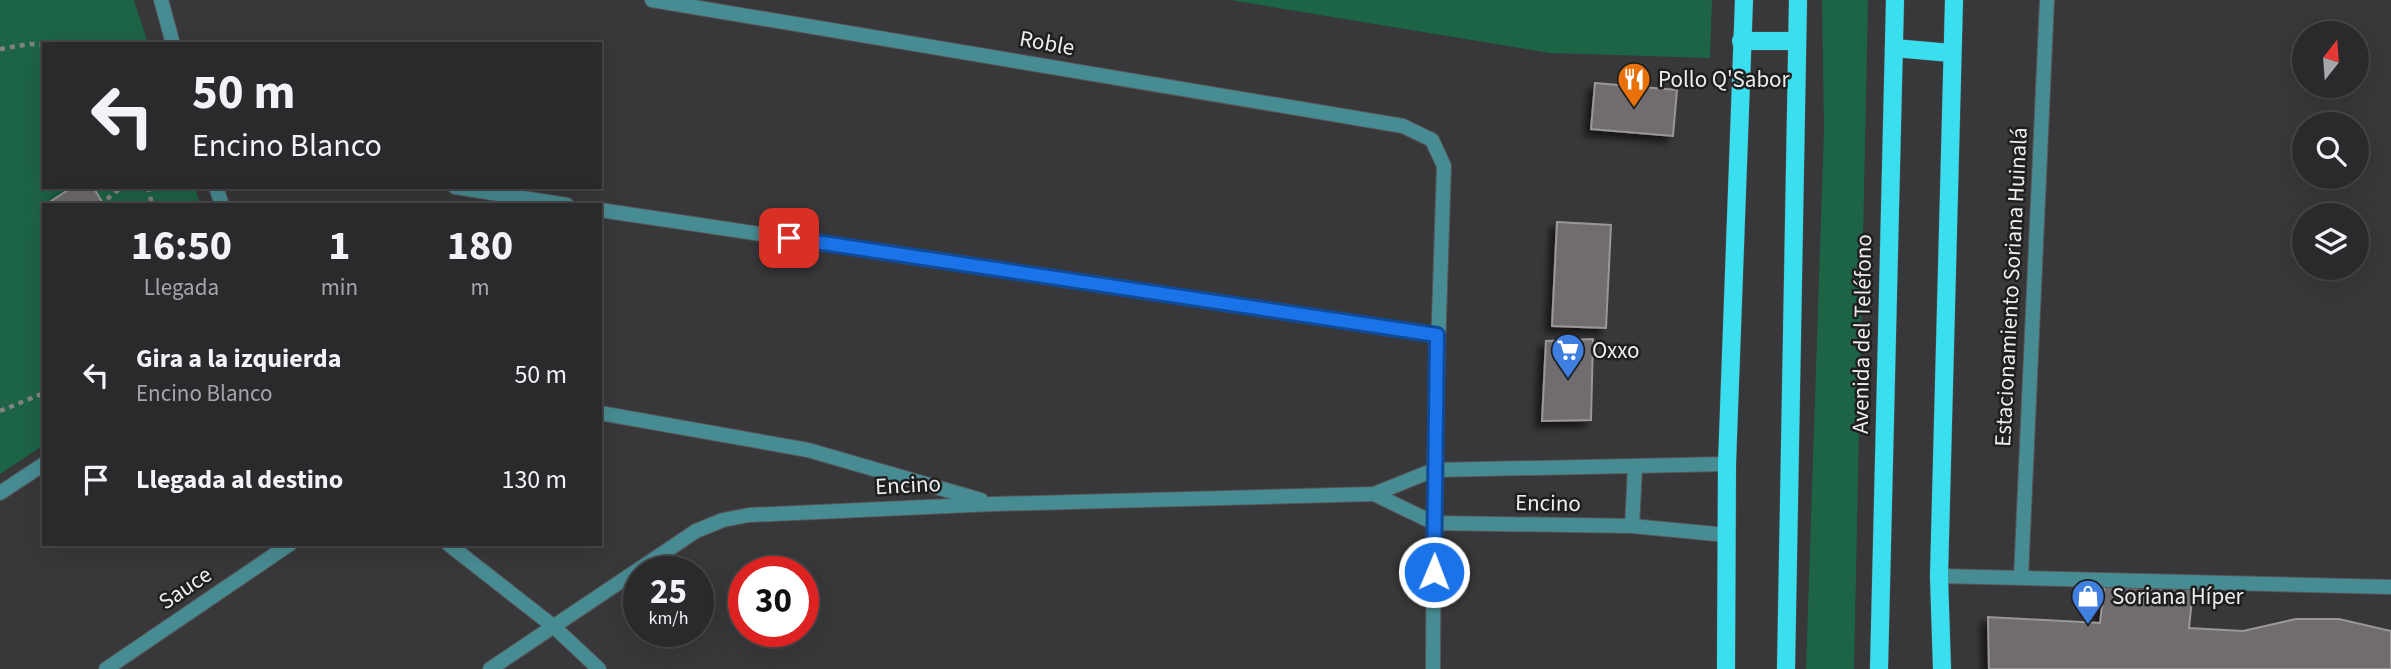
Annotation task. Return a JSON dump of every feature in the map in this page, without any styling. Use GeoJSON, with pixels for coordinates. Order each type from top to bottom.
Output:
{"type":"FeatureCollection","features":[{"type":"Feature","properties":{"kind":"main road"},"geometry":{"type":"LineString","coordinates":[[1726,669],[1727,464],[1744,0]]}},
{"type":"Feature","properties":{"kind":"main road"},"geometry":{"type":"LineString","coordinates":[[1786,669],[1798,0]]}},
{"type":"Feature","properties":{"kind":"main road","name":"Avenida del Teléfono"},"geometry":{"type":"LineString","coordinates":[[1879,669],[1895,0]]}},
{"type":"Feature","properties":{"kind":"main road"},"geometry":{"type":"LineString","coordinates":[[1942,669],[1939,576],[1954,0]]}},
{"type":"Feature","properties":{"kind":"main road"},"geometry":{"type":"LineString","coordinates":[[1741,41],[1796,41]]}},
{"type":"Feature","properties":{"kind":"main road"},"geometry":{"type":"LineString","coordinates":[[1894,48],[1951,53]]}},
{"type":"Feature","properties":{"kind":"street"},"geometry":{"type":"LineString","coordinates":[[161,0],[172,42]]}},
{"type":"Feature","properties":{"kind":"street","name":"Roble"},"geometry":{"type":"LineString","coordinates":[[652,0],[1404,126],[1432,140],[1444,166],[1437,335]]}},
{"type":"Feature","properties":{"kind":"street","name":"Estacionamiento Soriana Huinalá"},"geometry":{"type":"LineString","coordinates":[[2021,576],[2047,0]]}},
{"type":"Feature","properties":{"kind":"street"},"geometry":{"type":"LineString","coordinates":[[467,189],[555,203]]}},
{"type":"Feature","properties":{"kind":"street"},"geometry":{"type":"LineString","coordinates":[[602,210],[1437,335],[1433,669]]}},
{"type":"Feature","properties":{"kind":"street"},"geometry":{"type":"LineString","coordinates":[[602,413],[808,450],[993,504]]}},
{"type":"Feature","properties":{"kind":"street","name":"Encino"},"geometry":{"type":"LineString","coordinates":[[490,669],[696,531],[723,520],[749,515],[993,504],[1374,494],[1434,470],[1635,468],[1727,464]]}},
{"type":"Feature","properties":{"kind":"street"},"geometry":{"type":"LineString","coordinates":[[0,493],[42,465]]}},
{"type":"Feature","properties":{"kind":"street"},"geometry":{"type":"LineString","coordinates":[[1632,527],[1635,468]]}},
{"type":"Feature","properties":{"kind":"street","name":"Encino"},"geometry":{"type":"LineString","coordinates":[[1374,494],[1434,523],[1632,527],[1727,535]]}},
{"type":"Feature","properties":{"kind":"street","name":"Sauce"},"geometry":{"type":"LineString","coordinates":[[106,669],[287,546]]}},
{"type":"Feature","properties":{"kind":"street"},"geometry":{"type":"LineString","coordinates":[[451,546],[553,626],[599,669]]}},
{"type":"Feature","properties":{"kind":"street"},"geometry":{"type":"LineString","coordinates":[[1939,576],[2391,587]]}},
{"type":"Feature","properties":{"kind":"path"},"geometry":{"type":"LineString","coordinates":[[0,48],[30,44],[42,46]]}},
{"type":"Feature","properties":{"kind":"path"},"geometry":{"type":"LineString","coordinates":[[107,199],[120,189]]}},
{"type":"Feature","properties":{"kind":"path"},"geometry":{"type":"LineString","coordinates":[[0,411],[42,394]]}},
{"type":"Feature","properties":{"kind":"green space"},"geometry":{"type":"Polygon","coordinates":[[[0,0],[134,0],[147,42],[42,42],[42,189],[196,189],[199,203],[42,203],[42,446],[0,474],[0,0]]]}},
{"type":"Feature","properties":{"kind":"green space"},"geometry":{"type":"Polygon","coordinates":[[[1230,0],[1712,0],[1710,58],[1550,53],[1230,0]]]}},
{"type":"Feature","properties":{"kind":"green space"},"geometry":{"type":"Polygon","coordinates":[[[1822,0],[1868,0],[1854,669],[1806,669],[1824,129],[1822,0]]]}},
{"type":"Feature","properties":{"kind":"building","name":"Pollo Q'Sabor"},"geometry":{"type":"Polygon","coordinates":[[[1595,83],[1677,90],[1673,136],[1591,129],[1595,83]]]}},
{"type":"Feature","properties":{"kind":"building"},"geometry":{"type":"Polygon","coordinates":[[[70,189],[94,189],[103,203],[52,203],[51,201],[70,189]]]}},
{"type":"Feature","properties":{"kind":"building"},"geometry":{"type":"Polygon","coordinates":[[[1557,222],[1611,225],[1606,328],[1552,326],[1557,222]]]}},
{"type":"Feature","properties":{"kind":"building","name":"Oxxo"},"geometry":{"type":"Polygon","coordinates":[[[1593,339],[1591,420],[1542,421],[1546,341],[1593,339]]]}},
{"type":"Feature","properties":{"kind":"building","name":"Soriana Híper"},"geometry":{"type":"Polygon","coordinates":[[[2105,582],[2193,589],[2189,628],[2243,631],[2296,619],[2339,619],[2391,631],[2391,669],[1989,669],[1988,617],[2100,623],[2105,582]]]}},
{"type":"Feature","properties":{"kind":"place","name":"Pollo Q'Sabor"},"geometry":{"type":"Point","coordinates":[1634,109]}},
{"type":"Feature","properties":{"kind":"place","name":"Oxxo"},"geometry":{"type":"Point","coordinates":[1568,380]}},
{"type":"Feature","properties":{"kind":"place","name":"Soriana Híper"},"geometry":{"type":"Point","coordinates":[2088,626]}},
{"type":"Feature","properties":{"kind":"route"},"geometry":{"type":"LineString","coordinates":[[789,238],[1437,335],[1434,572]]}}]}
